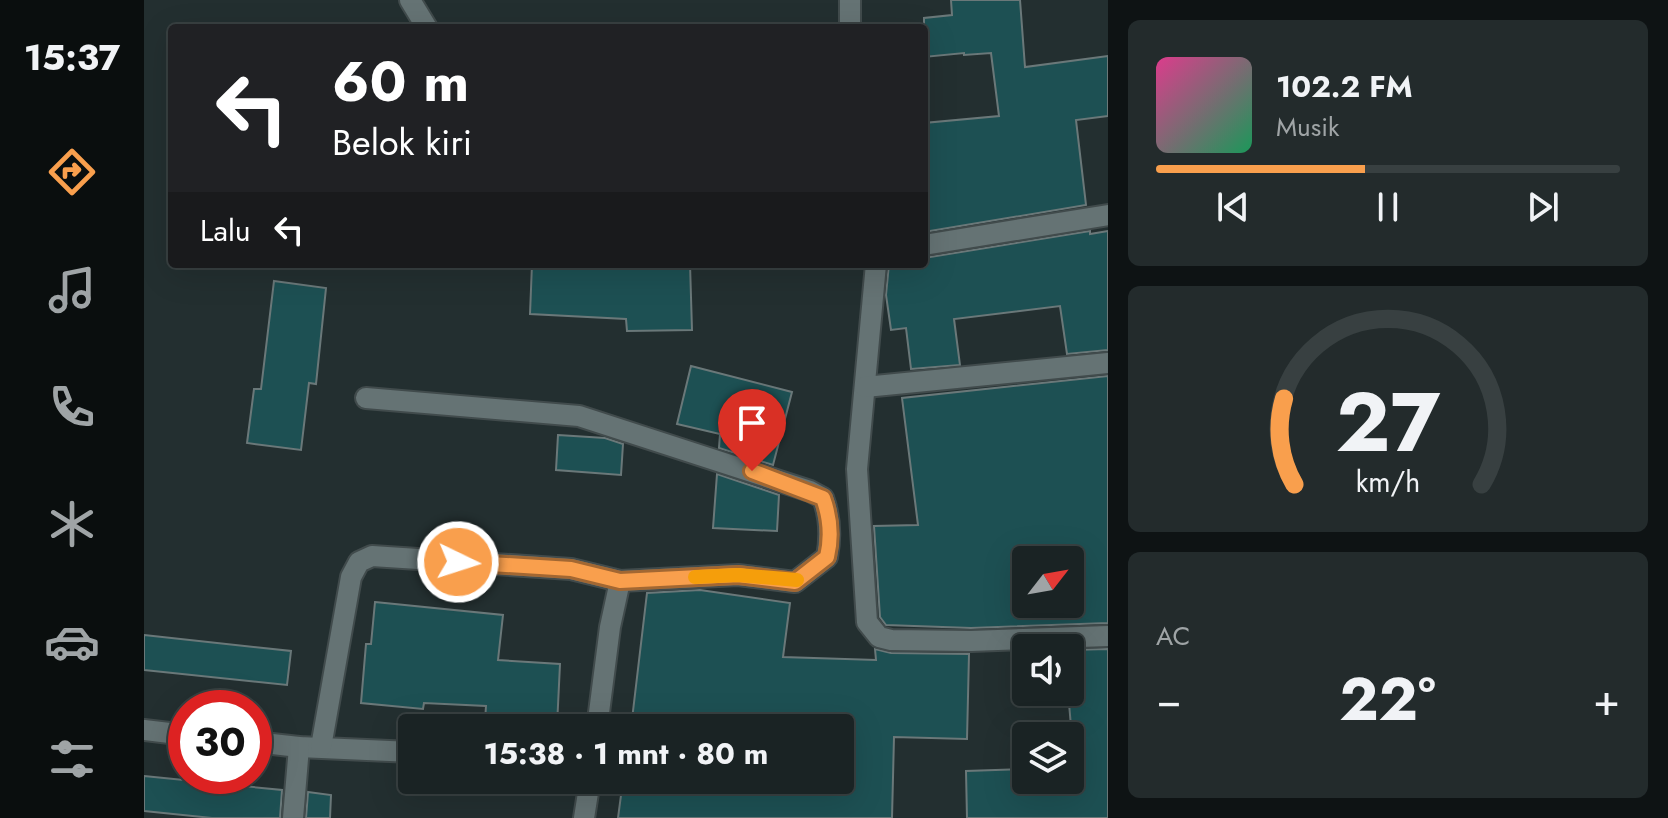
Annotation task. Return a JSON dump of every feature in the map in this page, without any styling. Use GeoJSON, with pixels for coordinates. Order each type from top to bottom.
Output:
{"type":"FeatureCollection","features":[{"type":"Feature","properties":{"kind":"street"},"geometry":{"type":"LineString","coordinates":[[410,0],[425,24]]}},
{"type":"Feature","properties":{"kind":"street"},"geometry":{"type":"LineString","coordinates":[[850,0],[850,24]]}},
{"type":"Feature","properties":{"kind":"street"},"geometry":{"type":"LineString","coordinates":[[928,244],[1108,215]]}},
{"type":"Feature","properties":{"kind":"street"},"geometry":{"type":"LineString","coordinates":[[876,268],[857,469],[867,622],[879,637],[891,640],[971,641],[1108,636]]}},
{"type":"Feature","properties":{"kind":"street"},"geometry":{"type":"LineString","coordinates":[[865,387],[1108,363]]}},
{"type":"Feature","properties":{"kind":"street"},"geometry":{"type":"LineString","coordinates":[[321,747],[351,577],[359,562],[372,556],[571,569],[620,581],[738,575],[795,582],[827,557],[830,543],[828,513],[823,498],[810,491],[579,416],[366,398]]}},
{"type":"Feature","properties":{"kind":"street"},"geometry":{"type":"LineString","coordinates":[[599,714],[610,627],[620,581]]}},
{"type":"Feature","properties":{"kind":"street"},"geometry":{"type":"LineString","coordinates":[[144,730],[168,733]]}},
{"type":"Feature","properties":{"kind":"street"},"geometry":{"type":"LineString","coordinates":[[272,744],[398,751]]}},
{"type":"Feature","properties":{"kind":"street"},"geometry":{"type":"LineString","coordinates":[[293,818],[299,747]]}},
{"type":"Feature","properties":{"kind":"street"},"geometry":{"type":"LineString","coordinates":[[584,818],[588,794]]}},
{"type":"Feature","properties":{"kind":"building"},"geometry":{"type":"Polygon","coordinates":[[[951,0],[1020,0],[1025,67],[1108,56],[1108,116],[1076,120],[1086,205],[928,231],[928,123],[999,116],[991,53],[928,57],[928,24],[924,24],[924,18],[952,15],[951,0]]]}},
{"type":"Feature","properties":{"kind":"building"},"geometry":{"type":"Polygon","coordinates":[[[1090,231],[1090,234],[1108,231],[1108,350],[1067,354],[1060,306],[954,319],[960,365],[911,369],[906,328],[891,330],[886,295],[889,268],[928,268],[928,257],[1090,231]]]}},
{"type":"Feature","properties":{"kind":"building"},"geometry":{"type":"Polygon","coordinates":[[[532,268],[690,268],[692,330],[627,331],[626,319],[530,314],[532,268]]]}},
{"type":"Feature","properties":{"kind":"building"},"geometry":{"type":"Polygon","coordinates":[[[274,281],[326,288],[316,384],[309,383],[301,450],[247,443],[254,389],[261,389],[274,281]]]}},
{"type":"Feature","properties":{"kind":"building"},"geometry":{"type":"Polygon","coordinates":[[[691,366],[792,392],[773,465],[719,448],[720,434],[677,424],[691,366]]]}},
{"type":"Feature","properties":{"kind":"building"},"geometry":{"type":"Polygon","coordinates":[[[1108,376],[1108,623],[971,628],[886,625],[880,617],[874,526],[918,525],[902,398],[1108,376]]]}},
{"type":"Feature","properties":{"kind":"building"},"geometry":{"type":"Polygon","coordinates":[[[558,435],[605,438],[623,444],[621,475],[556,470],[558,435]]]}},
{"type":"Feature","properties":{"kind":"building"},"geometry":{"type":"Polygon","coordinates":[[[717,474],[779,495],[777,531],[713,528],[717,474]]]}},
{"type":"Feature","properties":{"kind":"building"},"geometry":{"type":"Polygon","coordinates":[[[700,590],[790,603],[783,657],[876,660],[875,649],[891,653],[969,654],[967,739],[894,737],[892,818],[618,818],[621,794],[854,794],[854,714],[633,714],[647,593],[700,590]]]}},
{"type":"Feature","properties":{"kind":"building"},"geometry":{"type":"Polygon","coordinates":[[[375,602],[503,615],[498,660],[560,664],[558,714],[485,714],[486,706],[424,703],[423,709],[361,703],[366,644],[371,644],[375,602]]]}},
{"type":"Feature","properties":{"kind":"building"},"geometry":{"type":"Polygon","coordinates":[[[144,635],[291,651],[287,685],[144,670],[144,635]]]}},
{"type":"Feature","properties":{"kind":"building"},"geometry":{"type":"Polygon","coordinates":[[[1108,649],[1108,818],[967,818],[966,771],[1012,769],[1012,794],[1084,794],[1084,722],[1071,722],[1069,706],[1084,706],[1084,650],[1108,649]]]}},
{"type":"Feature","properties":{"kind":"building"},"geometry":{"type":"Polygon","coordinates":[[[144,776],[168,778],[168,794],[272,794],[272,789],[282,790],[280,818],[212,818],[144,811],[144,776]]]}},
{"type":"Feature","properties":{"kind":"building"},"geometry":{"type":"Polygon","coordinates":[[[308,792],[331,795],[330,818],[306,818],[308,792]]]}},
{"type":"Feature","properties":{"kind":"slow traffic"},"geometry":{"type":"LineString","coordinates":[[695,577],[738,575],[797,580]]}},
{"type":"Feature","properties":{"kind":"route"},"geometry":{"type":"LineString","coordinates":[[458,562],[571,569],[620,581],[738,575],[795,582],[827,557],[830,543],[828,513],[823,498],[752,471]]}}]}
